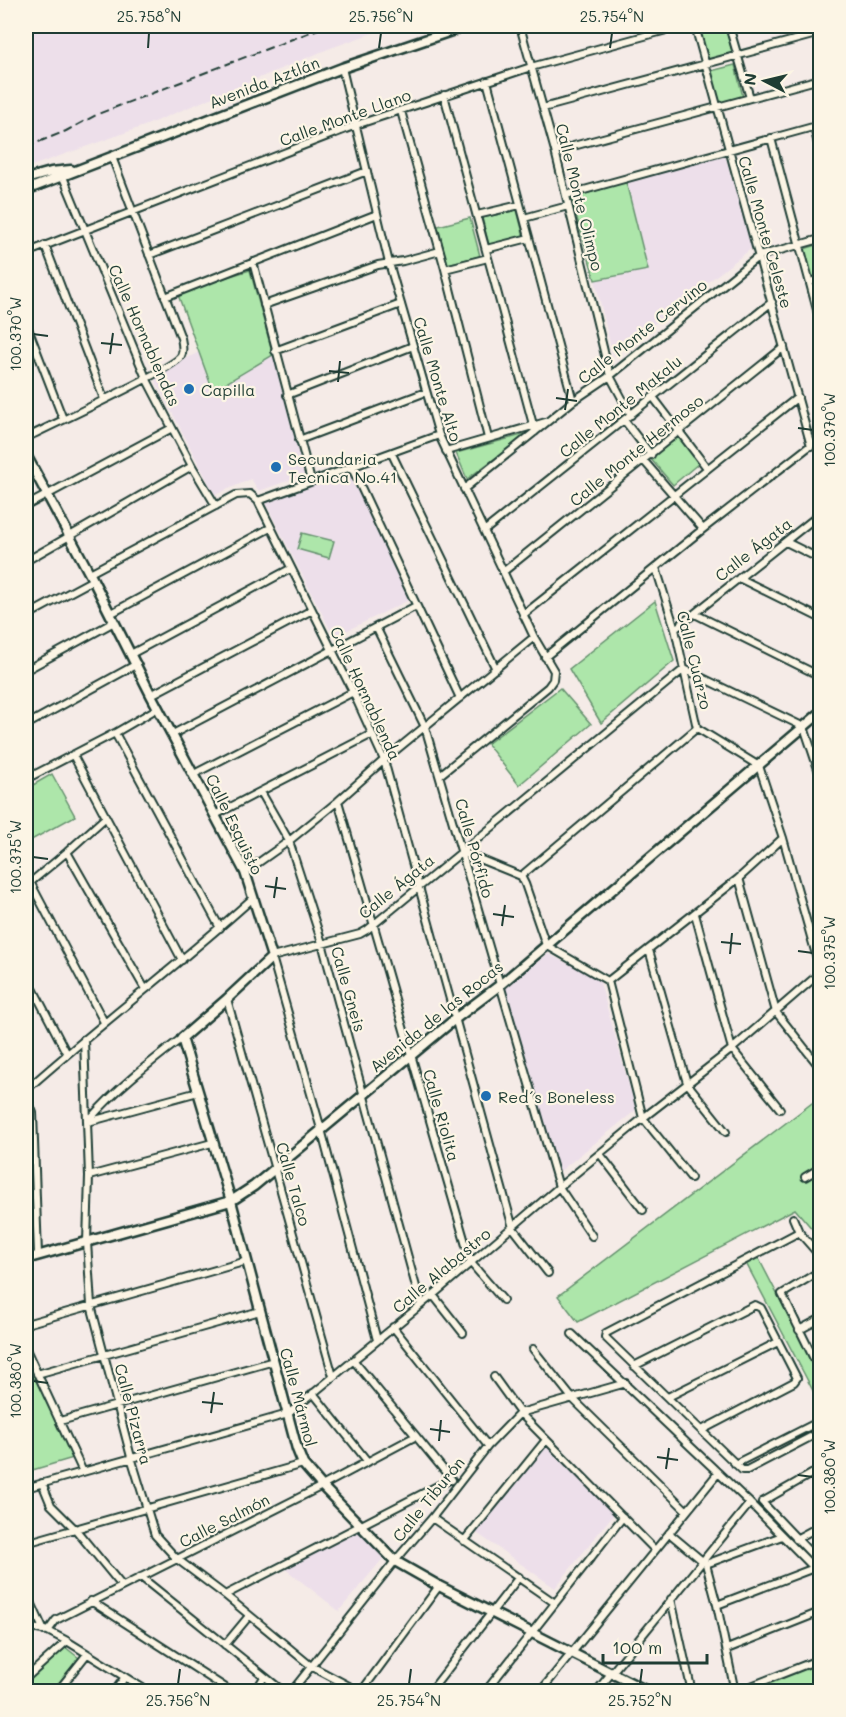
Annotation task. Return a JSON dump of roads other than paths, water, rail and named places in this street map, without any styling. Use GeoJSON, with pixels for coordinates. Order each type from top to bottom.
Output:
{"type":"FeatureCollection","features":[{"type":"Feature","properties":{"kind":"street","name":"Avenida Aztlán"},"geometry":{"type":"LineString","coordinates":[[26,179],[74,170],[112,157],[342,68],[466,26]]}},
{"type":"Feature","properties":{"kind":"street","name":"Calle Monte Olimpo"},"geometry":{"type":"LineString","coordinates":[[520,26],[555,151],[610,376],[631,415]]}},
{"type":"Feature","properties":{"kind":"street"},"geometry":{"type":"LineString","coordinates":[[649,26],[651,33]]}},
{"type":"Feature","properties":{"kind":"street","name":"Calle Monte Llano"},"geometry":{"type":"LineString","coordinates":[[26,253],[356,125],[531,67],[681,26]]}},
{"type":"Feature","properties":{"kind":"street","name":"Calle Monte Celeste"},"geometry":{"type":"LineString","coordinates":[[695,26],[811,446]]}},
{"type":"Feature","properties":{"kind":"street"},"geometry":{"type":"LineString","coordinates":[[729,26],[750,98]]}},
{"type":"Feature","properties":{"kind":"street"},"geometry":{"type":"LineString","coordinates":[[543,108],[820,33]]}},
{"type":"Feature","properties":{"kind":"street","name":"Calle Monte Alto"},"geometry":{"type":"LineString","coordinates":[[342,68],[376,214],[439,435],[523,615],[554,671],[553,680],[548,687],[440,774]]}},
{"type":"Feature","properties":{"kind":"street"},"geometry":{"type":"LineString","coordinates":[[555,151],[820,79]]}},
{"type":"Feature","properties":{"kind":"street"},"geometry":{"type":"LineString","coordinates":[[486,81],[573,401]]}},
{"type":"Feature","properties":{"kind":"street"},"geometry":{"type":"LineString","coordinates":[[444,95],[533,429]]}},
{"type":"Feature","properties":{"kind":"street"},"geometry":{"type":"LineString","coordinates":[[401,111],[445,269],[488,438]]}},
{"type":"Feature","properties":{"kind":"street"},"geometry":{"type":"LineString","coordinates":[[566,195],[817,126],[820,153]]}},
{"type":"Feature","properties":{"kind":"street"},"geometry":{"type":"LineString","coordinates":[[771,138],[820,321]]}},
{"type":"Feature","properties":{"kind":"street"},"geometry":{"type":"LineString","coordinates":[[26,438],[147,378],[174,363],[181,356],[181,338],[112,157]]}},
{"type":"Feature","properties":{"kind":"street"},"geometry":{"type":"LineString","coordinates":[[149,255],[367,171]]}},
{"type":"Feature","properties":{"kind":"street","name":"Avenida Aztlán"},"geometry":{"type":"LineString","coordinates":[[26,190],[62,173]]}},
{"type":"Feature","properties":{"kind":"street","name":"Calle Hornablendas"},"geometry":{"type":"LineString","coordinates":[[62,173],[147,378],[192,466],[216,506]]}},
{"type":"Feature","properties":{"kind":"street"},"geometry":{"type":"LineString","coordinates":[[477,215],[520,205]]}},
{"type":"Feature","properties":{"kind":"street"},"geometry":{"type":"LineString","coordinates":[[524,218],[568,206]]}},
{"type":"Feature","properties":{"kind":"street"},"geometry":{"type":"LineString","coordinates":[[165,297],[376,214]]}},
{"type":"Feature","properties":{"kind":"street"},"geometry":{"type":"LineString","coordinates":[[486,249],[529,238]]}},
{"type":"Feature","properties":{"kind":"street","name":"Calle Monte Cervino"},"geometry":{"type":"LineString","coordinates":[[533,429],[548,422],[573,401],[610,376],[759,256],[820,240]]}},
{"type":"Feature","properties":{"kind":"street"},"geometry":{"type":"LineString","coordinates":[[45,246],[104,399]]}},
{"type":"Feature","properties":{"kind":"street"},"geometry":{"type":"LineString","coordinates":[[264,306],[378,264],[403,261],[440,251]]}},
{"type":"Feature","properties":{"kind":"street"},"geometry":{"type":"LineString","coordinates":[[445,269],[488,258]]}},
{"type":"Feature","properties":{"kind":"street"},"geometry":{"type":"LineString","coordinates":[[253,262],[311,481]]}},
{"type":"Feature","properties":{"kind":"street"},"geometry":{"type":"LineString","coordinates":[[810,282],[820,279]]}},
{"type":"Feature","properties":{"kind":"street","name":"Calle Monte Makalu"},"geometry":{"type":"LineString","coordinates":[[484,531],[772,302]]}},
{"type":"Feature","properties":{"kind":"street"},"geometry":{"type":"LineString","coordinates":[[275,351],[401,304]]}},
{"type":"Feature","properties":{"kind":"street"},"geometry":{"type":"LineString","coordinates":[[26,323],[63,419]]}},
{"type":"Feature","properties":{"kind":"street"},"geometry":{"type":"LineString","coordinates":[[287,395],[412,346]]}},
{"type":"Feature","properties":{"kind":"street","name":"Calle Monte Hermoso"},"geometry":{"type":"LineString","coordinates":[[503,572],[784,347]]}},
{"type":"Feature","properties":{"kind":"street"},"geometry":{"type":"LineString","coordinates":[[299,440],[426,392]]}},
{"type":"Feature","properties":{"kind":"street"},"geometry":{"type":"LineString","coordinates":[[523,615],[798,397]]}},
{"type":"Feature","properties":{"kind":"street"},"geometry":{"type":"LineString","coordinates":[[653,398],[707,468]]}},
{"type":"Feature","properties":{"kind":"street"},"geometry":{"type":"LineString","coordinates":[[624,420],[651,455]]}},
{"type":"Feature","properties":{"kind":"street"},"geometry":{"type":"LineString","coordinates":[[26,506],[172,428]]}},
{"type":"Feature","properties":{"kind":"street"},"geometry":{"type":"LineString","coordinates":[[446,451],[488,438],[533,429]]}},
{"type":"Feature","properties":{"kind":"street"},"geometry":{"type":"LineString","coordinates":[[464,489],[533,429]]}},
{"type":"Feature","properties":{"kind":"street"},"geometry":{"type":"LineString","coordinates":[[26,616],[236,495],[246,493],[258,501],[439,435]]}},
{"type":"Feature","properties":{"kind":"street"},"geometry":{"type":"LineString","coordinates":[[545,657],[820,438]]}},
{"type":"Feature","properties":{"kind":"street","name":"Calle Esquisto"},"geometry":{"type":"LineString","coordinates":[[26,454],[245,872],[321,1129],[377,1340]]}},
{"type":"Feature","properties":{"kind":"street"},"geometry":{"type":"LineString","coordinates":[[392,454],[496,669]]}},
{"type":"Feature","properties":{"kind":"street"},"geometry":{"type":"LineString","coordinates":[[644,461],[703,529]]}},
{"type":"Feature","properties":{"kind":"street"},"geometry":{"type":"LineString","coordinates":[[26,561],[192,466]]}},
{"type":"Feature","properties":{"kind":"street"},"geometry":{"type":"LineString","coordinates":[[352,468],[460,698]]}},
{"type":"Feature","properties":{"kind":"street","name":"Calle Hornablenda"},"geometry":{"type":"LineString","coordinates":[[258,501],[353,692],[384,760],[513,1228]]}},
{"type":"Feature","properties":{"kind":"street","name":"Calle Ágata"},"geometry":{"type":"LineString","coordinates":[[675,629],[820,514]]}},
{"type":"Feature","properties":{"kind":"street"},"geometry":{"type":"LineString","coordinates":[[26,670],[270,528]]}},
{"type":"Feature","properties":{"kind":"street"},"geometry":{"type":"LineString","coordinates":[[786,542],[820,559]]}},
{"type":"Feature","properties":{"kind":"street","name":"Calle Cuarzo"},"geometry":{"type":"LineString","coordinates":[[656,568],[675,629],[697,728],[759,766]]}},
{"type":"Feature","properties":{"kind":"street"},"geometry":{"type":"LineString","coordinates":[[131,654],[291,569]]}},
{"type":"Feature","properties":{"kind":"street"},"geometry":{"type":"LineString","coordinates":[[740,578],[820,618]]}},
{"type":"Feature","properties":{"kind":"street"},"geometry":{"type":"LineString","coordinates":[[173,734],[416,606]]}},
{"type":"Feature","properties":{"kind":"street"},"geometry":{"type":"LineString","coordinates":[[151,695],[312,610]]}},
{"type":"Feature","properties":{"kind":"street"},"geometry":{"type":"LineString","coordinates":[[695,614],[820,676]]}},
{"type":"Feature","properties":{"kind":"street","name":"Calle Pórfido"},"geometry":{"type":"LineString","coordinates":[[376,627],[425,727],[559,1187],[592,1236]]}},
{"type":"Feature","properties":{"kind":"street"},"geometry":{"type":"LineString","coordinates":[[245,872],[289,841],[534,637]]}},
{"type":"Feature","properties":{"kind":"street"},"geometry":{"type":"LineString","coordinates":[[26,725],[137,664]]}},
{"type":"Feature","properties":{"kind":"street"},"geometry":{"type":"LineString","coordinates":[[684,669],[804,727],[820,775]]}},
{"type":"Feature","properties":{"kind":"street","name":"Calle Ágata"},"geometry":{"type":"LineString","coordinates":[[87,1122],[137,1073],[182,1038],[272,957],[360,934],[684,669]]}},
{"type":"Feature","properties":{"kind":"street"},"geometry":{"type":"LineString","coordinates":[[194,774],[353,692]]}},
{"type":"Feature","properties":{"kind":"street"},"geometry":{"type":"LineString","coordinates":[[26,779],[158,708]]}},
{"type":"Feature","properties":{"kind":"street","name":"Avenida de las Rocas"},"geometry":{"type":"LineString","coordinates":[[26,1259],[231,1201],[276,1169],[321,1129],[500,985],[820,713]]}},
{"type":"Feature","properties":{"kind":"street"},"geometry":{"type":"LineString","coordinates":[[521,876],[697,728]]}},
{"type":"Feature","properties":{"kind":"street"},"geometry":{"type":"LineString","coordinates":[[115,733],[220,928]]}},
{"type":"Feature","properties":{"kind":"street"},"geometry":{"type":"LineString","coordinates":[[215,815],[372,734]]}},
{"type":"Feature","properties":{"kind":"street"},"geometry":{"type":"LineString","coordinates":[[73,755],[182,960]]}},
{"type":"Feature","properties":{"kind":"street"},"geometry":{"type":"LineString","coordinates":[[759,766],[783,838],[820,969]]}},
{"type":"Feature","properties":{"kind":"street","name":"Calle Gneis"},"geometry":{"type":"LineString","coordinates":[[261,792],[289,841],[322,943],[421,1305]]}},
{"type":"Feature","properties":{"kind":"street","name":"Calle Riolita"},"geometry":{"type":"LineString","coordinates":[[338,801],[471,1263]]}},
{"type":"Feature","properties":{"kind":"street"},"geometry":{"type":"LineString","coordinates":[[104,1022],[28,884],[106,817]]}},
{"type":"Feature","properties":{"kind":"street"},"geometry":{"type":"LineString","coordinates":[[608,981],[738,879],[783,838]]}},
{"type":"Feature","properties":{"kind":"street"},"geometry":{"type":"LineString","coordinates":[[67,852],[145,989]]}},
{"type":"Feature","properties":{"kind":"street"},"geometry":{"type":"LineString","coordinates":[[462,852],[521,876],[546,945],[608,981],[643,1118],[690,1178]]}},
{"type":"Feature","properties":{"kind":"street"},"geometry":{"type":"LineString","coordinates":[[738,879],[776,1011],[818,1065]]}},
{"type":"Feature","properties":{"kind":"street"},"geometry":{"type":"LineString","coordinates":[[26,1090],[253,898]]}},
{"type":"Feature","properties":{"kind":"street"},"geometry":{"type":"LineString","coordinates":[[695,914],[732,1049],[780,1109]]}},
{"type":"Feature","properties":{"kind":"street"},"geometry":{"type":"LineString","coordinates":[[650,950],[687,1083],[726,1132]]}},
{"type":"Feature","properties":{"kind":"street","name":"Calle Alabastro"},"geometry":{"type":"LineString","coordinates":[[26,1488],[288,1414],[434,1295],[559,1187],[732,1049],[820,973]]}},
{"type":"Feature","properties":{"kind":"street"},"geometry":{"type":"LineString","coordinates":[[26,975],[67,1054]]}},
{"type":"Feature","properties":{"kind":"street","name":"Calle Talco"},"geometry":{"type":"LineString","coordinates":[[227,999],[333,1376]]}},
{"type":"Feature","properties":{"kind":"street","name":"Calle Mármol"},"geometry":{"type":"LineString","coordinates":[[182,1038],[231,1201],[297,1449],[303,1464],[394,1561],[649,1692]]}},
{"type":"Feature","properties":{"kind":"street","name":"Calle Pizarra"},"geometry":{"type":"LineString","coordinates":[[84,1039],[89,1176],[87,1242],[91,1305],[155,1535],[177,1559],[225,1595],[310,1666],[361,1692]]}},
{"type":"Feature","properties":{"kind":"street"},"geometry":{"type":"LineString","coordinates":[[87,1122],[198,1092]]}},
{"type":"Feature","properties":{"kind":"street"},"geometry":{"type":"LineString","coordinates":[[26,1095],[33,1113],[38,1255]]}},
{"type":"Feature","properties":{"kind":"street"},"geometry":{"type":"LineString","coordinates":[[89,1176],[212,1143]]}},
{"type":"Feature","properties":{"kind":"street"},"geometry":{"type":"LineString","coordinates":[[600,1154],[643,1210]]}},
{"type":"Feature","properties":{"kind":"street"},"geometry":{"type":"LineString","coordinates":[[805,1176],[820,1168]]}},
{"type":"Feature","properties":{"kind":"street"},"geometry":{"type":"LineString","coordinates":[[793,1218],[800,1232],[820,1256]]}},
{"type":"Feature","properties":{"kind":"street"},"geometry":{"type":"LineString","coordinates":[[513,1228],[548,1274]]}},
{"type":"Feature","properties":{"kind":"street"},"geometry":{"type":"LineString","coordinates":[[800,1232],[606,1333],[605,1337],[742,1470],[747,1470],[820,1432]]}},
{"type":"Feature","properties":{"kind":"street"},"geometry":{"type":"LineString","coordinates":[[26,1324],[247,1261]]}},
{"type":"Feature","properties":{"kind":"street"},"geometry":{"type":"LineString","coordinates":[[471,1263],[503,1300]]}},
{"type":"Feature","properties":{"kind":"street"},"geometry":{"type":"LineString","coordinates":[[820,1270],[782,1294],[820,1366]]}},
{"type":"Feature","properties":{"kind":"street"},"geometry":{"type":"LineString","coordinates":[[434,1295],[463,1333]]}},
{"type":"Feature","properties":{"kind":"street"},"geometry":{"type":"LineString","coordinates":[[634,1366],[759,1305],[796,1378],[794,1382],[702,1430]]}},
{"type":"Feature","properties":{"kind":"street"},"geometry":{"type":"LineString","coordinates":[[37,1374],[260,1311]]}},
{"type":"Feature","properties":{"kind":"street"},"geometry":{"type":"LineString","coordinates":[[800,1330],[820,1319]]}},
{"type":"Feature","properties":{"kind":"street"},"geometry":{"type":"LineString","coordinates":[[393,1327],[488,1446]]}},
{"type":"Feature","properties":{"kind":"street"},"geometry":{"type":"LineString","coordinates":[[572,1334],[750,1503],[820,1575]]}},
{"type":"Feature","properties":{"kind":"street"},"geometry":{"type":"LineString","coordinates":[[668,1397],[778,1342]]}},
{"type":"Feature","properties":{"kind":"street"},"geometry":{"type":"LineString","coordinates":[[26,1349],[83,1472]]}},
{"type":"Feature","properties":{"kind":"street"},"geometry":{"type":"LineString","coordinates":[[533,1349],[572,1398],[687,1511]]}},
{"type":"Feature","properties":{"kind":"street"},"geometry":{"type":"LineString","coordinates":[[354,1360],[456,1485]]}},
{"type":"Feature","properties":{"kind":"street"},"geometry":{"type":"LineString","coordinates":[[60,1421],[274,1361]]}},
{"type":"Feature","properties":{"kind":"street"},"geometry":{"type":"LineString","coordinates":[[494,1377],[520,1413],[655,1550]]}},
{"type":"Feature","properties":{"kind":"street","name":"Calle Tiburón"},"geometry":{"type":"LineString","coordinates":[[291,1692],[488,1446],[520,1413],[626,1383]]}},
{"type":"Feature","properties":{"kind":"street"},"geometry":{"type":"LineString","coordinates":[[313,1393],[368,1462]]}},
{"type":"Feature","properties":{"kind":"street"},"geometry":{"type":"LineString","coordinates":[[735,1464],[820,1421]]}},
{"type":"Feature","properties":{"kind":"street","name":"Calle Salmón"},"geometry":{"type":"LineString","coordinates":[[46,1631],[56,1620],[91,1601],[322,1486],[416,1436]]}},
{"type":"Feature","properties":{"kind":"street"},"geometry":{"type":"LineString","coordinates":[[464,1541],[546,1440]]}},
{"type":"Feature","properties":{"kind":"street"},"geometry":{"type":"LineString","coordinates":[[26,1543],[303,1464]]}},
{"type":"Feature","properties":{"kind":"street"},"geometry":{"type":"LineString","coordinates":[[820,1469],[762,1502],[820,1563]]}},
{"type":"Feature","properties":{"kind":"street"},"geometry":{"type":"LineString","coordinates":[[540,1692],[718,1473]]}},
{"type":"Feature","properties":{"kind":"street"},"geometry":{"type":"LineString","coordinates":[[225,1595],[451,1479]]}},
{"type":"Feature","properties":{"kind":"street"},"geometry":{"type":"LineString","coordinates":[[42,1483],[51,1505],[76,1530],[122,1586]]}},
{"type":"Feature","properties":{"kind":"street"},"geometry":{"type":"LineString","coordinates":[[596,1692],[670,1599],[704,1563],[750,1503]]}},
{"type":"Feature","properties":{"kind":"street"},"geometry":{"type":"LineString","coordinates":[[485,1692],[623,1517]]}},
{"type":"Feature","properties":{"kind":"street"},"geometry":{"type":"LineString","coordinates":[[432,1518],[555,1603]]}},
{"type":"Feature","properties":{"kind":"street"},"geometry":{"type":"LineString","coordinates":[[796,1539],[820,1526]]}},
{"type":"Feature","properties":{"kind":"street"},"geometry":{"type":"LineString","coordinates":[[669,1533],[704,1563],[717,1605],[736,1692],[820,1659]]}},
{"type":"Feature","properties":{"kind":"street"},"geometry":{"type":"LineString","coordinates":[[704,1563],[782,1536]]}},
{"type":"Feature","properties":{"kind":"street"},"geometry":{"type":"LineString","coordinates":[[717,1605],[814,1568]]}},
{"type":"Feature","properties":{"kind":"street"},"geometry":{"type":"LineString","coordinates":[[141,1577],[284,1692]]}},
{"type":"Feature","properties":{"kind":"street"},"geometry":{"type":"LineString","coordinates":[[430,1692],[519,1577]]}},
{"type":"Feature","properties":{"kind":"street"},"geometry":{"type":"LineString","coordinates":[[361,1692],[439,1586]]}},
{"type":"Feature","properties":{"kind":"street"},"geometry":{"type":"LineString","coordinates":[[26,1591],[46,1631]]}},
{"type":"Feature","properties":{"kind":"street"},"geometry":{"type":"LineString","coordinates":[[670,1599],[692,1692]]}},
{"type":"Feature","properties":{"kind":"street"},"geometry":{"type":"LineString","coordinates":[[91,1601],[232,1692]]}},
{"type":"Feature","properties":{"kind":"street"},"geometry":{"type":"LineString","coordinates":[[727,1649],[820,1612]]}},
{"type":"Feature","properties":{"kind":"street"},"geometry":{"type":"LineString","coordinates":[[225,1645],[249,1616]]}},
{"type":"Feature","properties":{"kind":"street"},"geometry":{"type":"LineString","coordinates":[[26,1627],[46,1631],[67,1641],[149,1692]]}},
{"type":"Feature","properties":{"kind":"street"},"geometry":{"type":"LineString","coordinates":[[26,1678],[67,1641]]}},
{"type":"Feature","properties":{"kind":"street"},"geometry":{"type":"LineString","coordinates":[[57,1692],[87,1654]]}},
{"type":"Feature","properties":{"kind":"street"},"geometry":{"type":"LineString","coordinates":[[114,1692],[125,1677]]}},
{"type":"Feature","properties":{"kind":"street"},"geometry":{"type":"LineString","coordinates":[[255,1692],[264,1677]]}},
{"type":"Feature","properties":{"kind":"railway"},"geometry":{"type":"LineString","coordinates":[[26,147],[66,131],[98,114],[326,26]]}},
{"type":"Feature","properties":{"kind":"place","name":"Capilla"},"geometry":{"type":"Point","coordinates":[189,389]}},
{"type":"Feature","properties":{"kind":"place","name":"Secundaria Tecnica No.41"},"geometry":{"type":"Point","coordinates":[276,467]}},
{"type":"Feature","properties":{"kind":"place","name":"Red´s Boneless"},"geometry":{"type":"Point","coordinates":[486,1096]}}]}
